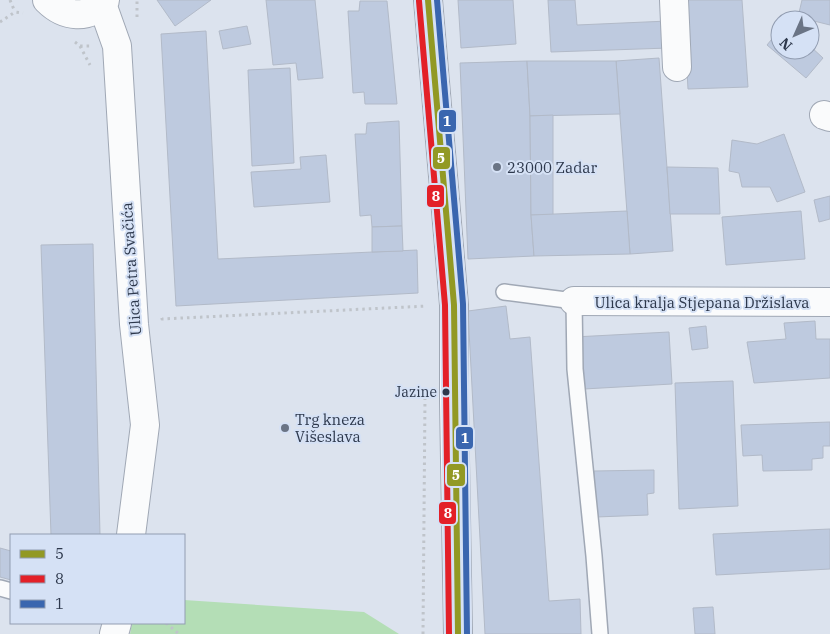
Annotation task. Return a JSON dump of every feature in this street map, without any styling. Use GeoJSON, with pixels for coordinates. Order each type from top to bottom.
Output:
{"type":"FeatureCollection","features":[{"type":"Feature","properties":{"kind":"street"},"geometry":{"type":"LineString","coordinates":[[47,0],[55,8],[66,13],[79,14],[91,12],[104,2]]}},
{"type":"Feature","properties":{"kind":"street"},"geometry":{"type":"LineString","coordinates":[[428,0],[454,305],[458,633]]}},
{"type":"Feature","properties":{"kind":"street"},"geometry":{"type":"LineString","coordinates":[[674,0],[677,67]]}},
{"type":"Feature","properties":{"kind":"street","name":"Ulica Petra Svačića"},"geometry":{"type":"LineString","coordinates":[[104,2],[117,46],[134,324],[146,425],[132,534]]}},
{"type":"Feature","properties":{"kind":"street","name":"Ulica kralja Stjepana Držislava"},"geometry":{"type":"LineString","coordinates":[[574,301],[830,302]]}},
{"type":"Feature","properties":{"kind":"lane"},"geometry":{"type":"LineString","coordinates":[[504,292],[574,301],[575,369],[600,634]]}},
{"type":"Feature","properties":{"kind":"path"},"geometry":{"type":"LineString","coordinates":[[0,22],[15,12],[10,0]]}},
{"type":"Feature","properties":{"kind":"path"},"geometry":{"type":"LineString","coordinates":[[425,296],[426,306]]}},
{"type":"Feature","properties":{"kind":"path"},"geometry":{"type":"LineString","coordinates":[[162,319],[454,305]]}},
{"type":"Feature","properties":{"kind":"path"},"geometry":{"type":"LineString","coordinates":[[423,634],[425,394]]}},
{"type":"Feature","properties":{"kind":"path"},"geometry":{"type":"LineString","coordinates":[[167,624],[179,634]]}},
{"type":"Feature","properties":{"kind":"path"},"geometry":{"type":"LineString","coordinates":[[170,634],[171,627]]}},
{"type":"Feature","properties":{"kind":"green space"},"geometry":{"type":"Polygon","coordinates":[[[185,600],[364,612],[399,634],[130,634],[132,624],[185,624],[185,600]]]}},
{"type":"Feature","properties":{"kind":"building"},"geometry":{"type":"Polygon","coordinates":[[[157,0],[211,0],[175,26],[157,0]]]}},
{"type":"Feature","properties":{"kind":"building"},"geometry":{"type":"Polygon","coordinates":[[[266,0],[315,0],[323,78],[298,80],[296,63],[273,65],[266,0]]]}},
{"type":"Feature","properties":{"kind":"building"},"geometry":{"type":"Polygon","coordinates":[[[458,0],[513,0],[516,44],[461,48],[458,0]]]}},
{"type":"Feature","properties":{"kind":"building"},"geometry":{"type":"Polygon","coordinates":[[[548,0],[575,0],[577,25],[668,21],[669,48],[551,52],[548,0]]]}},
{"type":"Feature","properties":{"kind":"building"},"geometry":{"type":"Polygon","coordinates":[[[683,0],[742,0],[748,87],[688,89],[683,0]]]}},
{"type":"Feature","properties":{"kind":"building"},"geometry":{"type":"Polygon","coordinates":[[[802,0],[830,0],[830,25],[820,22],[820,10],[800,10],[802,0]]]}},
{"type":"Feature","properties":{"kind":"building"},"geometry":{"type":"Polygon","coordinates":[[[360,1],[387,1],[397,104],[365,104],[364,92],[353,93],[348,11],[359,11],[360,1]]]}},
{"type":"Feature","properties":{"kind":"building"},"geometry":{"type":"Polygon","coordinates":[[[247,26],[251,44],[223,49],[219,31],[247,26]]]}},
{"type":"Feature","properties":{"kind":"building"},"geometry":{"type":"Polygon","coordinates":[[[206,31],[218,259],[417,250],[418,293],[176,306],[161,34],[206,31]]]}},
{"type":"Feature","properties":{"kind":"building"},"geometry":{"type":"Polygon","coordinates":[[[820,55],[823,58],[806,78],[785,60],[820,60],[820,55]]]}},
{"type":"Feature","properties":{"kind":"building"},"geometry":{"type":"Polygon","coordinates":[[[659,58],[673,251],[630,254],[616,61],[659,58]]]}},
{"type":"Feature","properties":{"kind":"building"},"geometry":{"type":"Polygon","coordinates":[[[527,61],[530,116],[531,215],[534,256],[468,259],[460,63],[527,61]]]}},
{"type":"Feature","properties":{"kind":"building"},"geometry":{"type":"Polygon","coordinates":[[[527,61],[616,61],[620,114],[530,116],[527,61]]]}},
{"type":"Feature","properties":{"kind":"building"},"geometry":{"type":"Polygon","coordinates":[[[290,68],[294,163],[252,166],[248,70],[290,68]]]}},
{"type":"Feature","properties":{"kind":"building"},"geometry":{"type":"Polygon","coordinates":[[[553,115],[553,215],[531,215],[530,116],[553,115]]]}},
{"type":"Feature","properties":{"kind":"building"},"geometry":{"type":"Polygon","coordinates":[[[399,121],[402,226],[372,227],[371,215],[360,216],[355,134],[366,134],[367,123],[399,121]]]}},
{"type":"Feature","properties":{"kind":"building"},"geometry":{"type":"Polygon","coordinates":[[[784,134],[805,192],[777,202],[770,187],[742,187],[739,173],[729,171],[732,140],[757,144],[784,134]]]}},
{"type":"Feature","properties":{"kind":"building"},"geometry":{"type":"Polygon","coordinates":[[[326,155],[330,202],[254,207],[251,172],[301,169],[300,157],[326,155]]]}},
{"type":"Feature","properties":{"kind":"building"},"geometry":{"type":"Polygon","coordinates":[[[667,167],[718,168],[720,214],[670,214],[667,167]]]}},
{"type":"Feature","properties":{"kind":"building"},"geometry":{"type":"Polygon","coordinates":[[[830,196],[830,219],[819,222],[814,200],[830,196]]]}},
{"type":"Feature","properties":{"kind":"building"},"geometry":{"type":"Polygon","coordinates":[[[627,211],[630,254],[534,256],[531,215],[627,211]]]}},
{"type":"Feature","properties":{"kind":"building"},"geometry":{"type":"Polygon","coordinates":[[[801,211],[805,259],[726,265],[722,217],[801,211]]]}},
{"type":"Feature","properties":{"kind":"building"},"geometry":{"type":"Polygon","coordinates":[[[402,226],[403,251],[372,252],[372,227],[402,226]]]}},
{"type":"Feature","properties":{"kind":"building"},"geometry":{"type":"Polygon","coordinates":[[[93,244],[100,534],[51,534],[41,245],[93,244]]]}},
{"type":"Feature","properties":{"kind":"building"},"geometry":{"type":"Polygon","coordinates":[[[506,306],[510,339],[530,337],[549,601],[580,599],[581,634],[485,634],[468,311],[506,306]]]}},
{"type":"Feature","properties":{"kind":"building"},"geometry":{"type":"Polygon","coordinates":[[[815,321],[816,339],[830,339],[830,378],[754,383],[747,342],[786,339],[784,323],[815,321]]]}},
{"type":"Feature","properties":{"kind":"building"},"geometry":{"type":"Polygon","coordinates":[[[706,326],[708,348],[692,350],[689,328],[706,326]]]}},
{"type":"Feature","properties":{"kind":"building"},"geometry":{"type":"Polygon","coordinates":[[[669,332],[672,384],[584,389],[574,337],[669,332]]]}},
{"type":"Feature","properties":{"kind":"building"},"geometry":{"type":"Polygon","coordinates":[[[733,381],[738,506],[679,509],[675,383],[733,381]]]}},
{"type":"Feature","properties":{"kind":"building"},"geometry":{"type":"Polygon","coordinates":[[[830,422],[830,446],[823,446],[823,458],[812,459],[812,470],[763,471],[762,455],[743,456],[741,425],[830,422]]]}},
{"type":"Feature","properties":{"kind":"building"},"geometry":{"type":"Polygon","coordinates":[[[654,470],[654,493],[647,494],[648,515],[596,517],[594,471],[654,470]]]}},
{"type":"Feature","properties":{"kind":"building"},"geometry":{"type":"Polygon","coordinates":[[[830,529],[830,569],[716,575],[713,534],[830,529]]]}},
{"type":"Feature","properties":{"kind":"building"},"geometry":{"type":"Polygon","coordinates":[[[0,548],[10,551],[10,580],[0,577],[0,548]]]}},
{"type":"Feature","properties":{"kind":"building"},"geometry":{"type":"Polygon","coordinates":[[[713,607],[715,634],[695,634],[693,608],[713,607]]]}},
{"type":"Feature","properties":{"kind":"transit line","name":"5"},"geometry":{"type":"LineString","coordinates":[[428,0],[454,305],[458,634]]}},
{"type":"Feature","properties":{"kind":"transit line","name":"1"},"geometry":{"type":"LineString","coordinates":[[437,0],[463,304],[467,634]]}},
{"type":"Feature","properties":{"kind":"transit line","name":"8"},"geometry":{"type":"LineString","coordinates":[[419,1],[445,305],[449,634]]}},
{"type":"Feature","properties":{"kind":"place","name":"23000 Zadar"},"geometry":{"type":"Point","coordinates":[497,167]}},
{"type":"Feature","properties":{"kind":"place","name":"Jazine"},"geometry":{"type":"Point","coordinates":[446,392]}},
{"type":"Feature","properties":{"kind":"place","name":"Trg kneza Višeslava"},"geometry":{"type":"Point","coordinates":[285,428]}}]}
